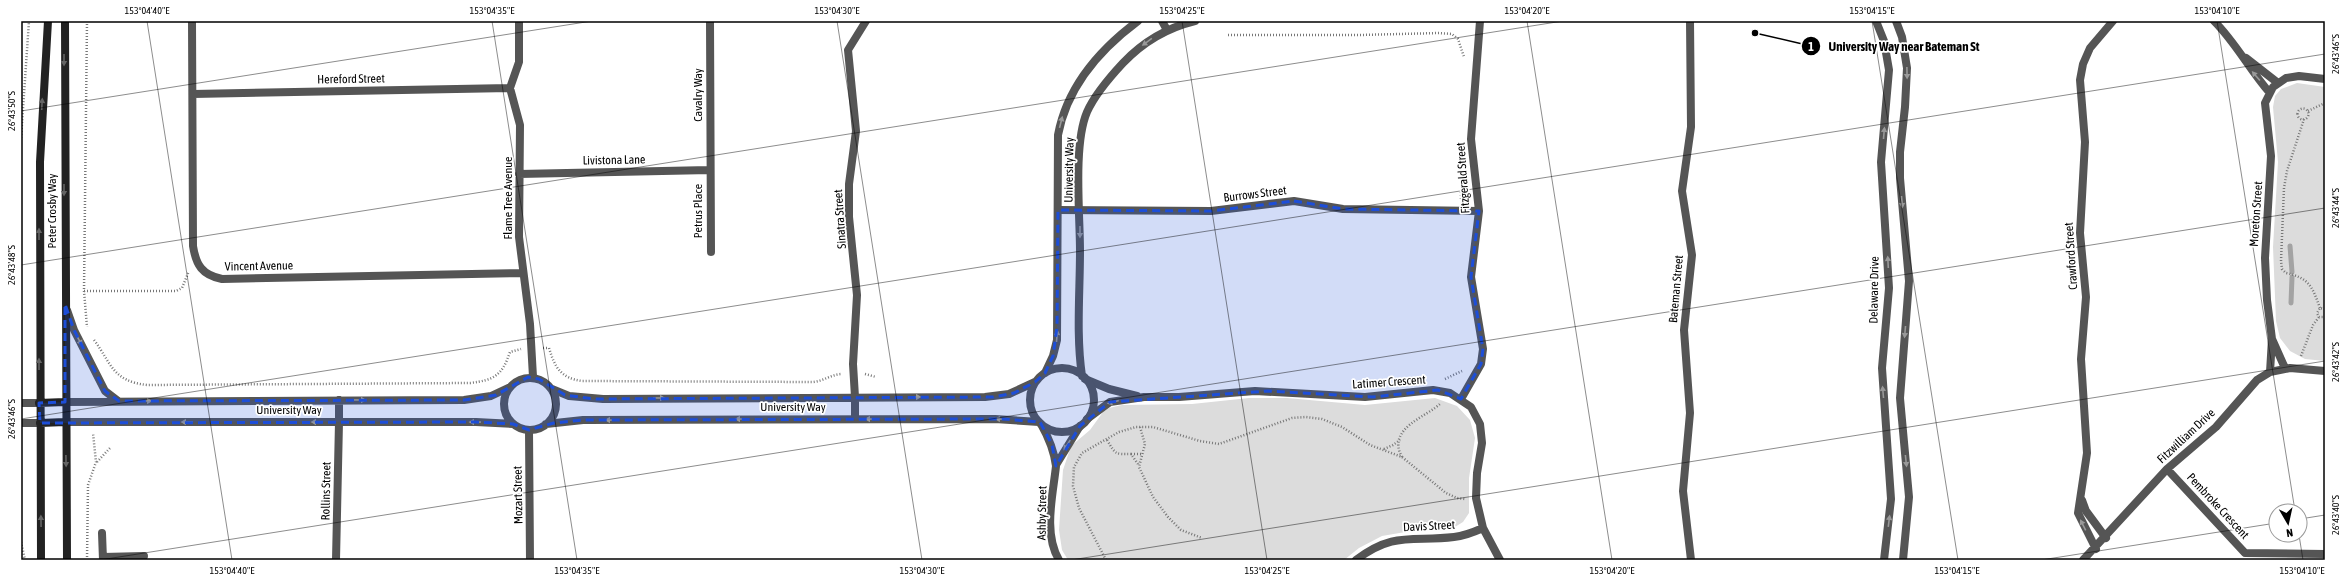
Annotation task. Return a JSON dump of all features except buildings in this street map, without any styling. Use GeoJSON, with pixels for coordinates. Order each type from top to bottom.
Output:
{"type":"FeatureCollection","features":[{"type":"Feature","properties":{"kind":"main road","name":"Peter Crosby Way"},"geometry":{"type":"LineString","coordinates":[[39,402],[40,162],[48,21]]}},
{"type":"Feature","properties":{"kind":"main road","name":"Peter Crosby Way"},"geometry":{"type":"LineString","coordinates":[[65,21],[65,402]]}},
{"type":"Feature","properties":{"kind":"main road","name":"University Way"},"geometry":{"type":"LineString","coordinates":[[39,402],[65,402]]}},
{"type":"Feature","properties":{"kind":"main road"},"geometry":{"type":"LineString","coordinates":[[39,402],[42,560]]}},
{"type":"Feature","properties":{"kind":"main road"},"geometry":{"type":"LineString","coordinates":[[65,402],[67,560]]}},
{"type":"Feature","properties":{"kind":"main road","name":"University Way"},"geometry":{"type":"LineString","coordinates":[[40,423],[65,422]]}},
{"type":"Feature","properties":{"kind":"street"},"geometry":{"type":"LineString","coordinates":[[192,21],[194,246],[198,265]]}},
{"type":"Feature","properties":{"kind":"street"},"geometry":{"type":"LineString","coordinates":[[510,88],[519,62],[519,21]]}},
{"type":"Feature","properties":{"kind":"street","name":"Cavalry Way"},"geometry":{"type":"LineString","coordinates":[[710,21],[710,170]]}},
{"type":"Feature","properties":{"kind":"street","name":"Sinatra Street"},"geometry":{"type":"LineString","coordinates":[[855,419],[854,374],[857,295],[849,217],[849,184],[856,130],[848,50],[866,21]]}},
{"type":"Feature","properties":{"kind":"street","name":"University Way"},"geometry":{"type":"LineString","coordinates":[[1045,373],[1053,356],[1056,340],[1058,135],[1068,102],[1094,61],[1138,21]]}},
{"type":"Feature","properties":{"kind":"street"},"geometry":{"type":"LineString","coordinates":[[1162,21],[1167,30]]}},
{"type":"Feature","properties":{"kind":"street","name":"University Way"},"geometry":{"type":"LineString","coordinates":[[1084,377],[1079,343],[1079,149],[1087,113],[1107,81],[1132,53],[1148,40],[1167,30],[1195,21]]}},
{"type":"Feature","properties":{"kind":"street","name":"Fitzgerald Street"},"geometry":{"type":"LineString","coordinates":[[1461,399],[1481,364],[1483,349],[1471,277],[1479,211],[1471,139],[1480,21]]}},
{"type":"Feature","properties":{"kind":"street","name":"Bateman Street"},"geometry":{"type":"LineString","coordinates":[[1690,21],[1691,127],[1682,191],[1692,255],[1684,330],[1690,413],[1683,491],[1691,560]]}},
{"type":"Feature","properties":{"kind":"street","name":"Delaware Drive"},"geometry":{"type":"LineString","coordinates":[[1876,21],[1884,41],[1889,70],[1881,162],[1889,288],[1882,368],[1891,499],[1884,560]]}},
{"type":"Feature","properties":{"kind":"street"},"geometry":{"type":"LineString","coordinates":[[1896,21],[1905,50],[1907,68],[1905,107],[1900,152],[1900,178],[1909,281],[1900,387],[1909,497],[1903,560]]}},
{"type":"Feature","properties":{"kind":"street","name":"Crawford Street"},"geometry":{"type":"LineString","coordinates":[[2096,549],[2079,515],[2087,454],[2081,359],[2086,302],[2080,241],[2086,142],[2080,80],[2083,64],[2090,48],[2113,21]]}},
{"type":"Feature","properties":{"kind":"street"},"geometry":{"type":"LineString","coordinates":[[2214,21],[2246,58],[2278,83]]}},
{"type":"Feature","properties":{"kind":"street"},"geometry":{"type":"LineString","coordinates":[[2246,58],[2250,70],[2269,92],[2278,83],[2296,76],[2325,79]]}},
{"type":"Feature","properties":{"kind":"street","name":"Hereford Street"},"geometry":{"type":"LineString","coordinates":[[193,94],[510,88]]}},
{"type":"Feature","properties":{"kind":"street","name":"Flame Tree Avenue"},"geometry":{"type":"LineString","coordinates":[[510,88],[520,125],[519,237],[533,377]]}},
{"type":"Feature","properties":{"kind":"street","name":"Moreton Street"},"geometry":{"type":"LineString","coordinates":[[2269,92],[2265,105],[2271,169],[2265,258],[2267,300],[2272,339],[2270,372]]}},
{"type":"Feature","properties":{"kind":"street","name":"Livistona Lane"},"geometry":{"type":"LineString","coordinates":[[519,174],[710,170]]}},
{"type":"Feature","properties":{"kind":"street","name":"Petrus Place"},"geometry":{"type":"LineString","coordinates":[[710,170],[711,252]]}},
{"type":"Feature","properties":{"kind":"street","name":"Burrows Street"},"geometry":{"type":"LineString","coordinates":[[1058,210],[1211,211],[1294,201],[1343,209],[1479,211]]}},
{"type":"Feature","properties":{"kind":"street","name":"Vincent Avenue"},"geometry":{"type":"LineString","coordinates":[[198,265],[205,274],[222,279],[522,273]]}},
{"type":"Feature","properties":{"kind":"street"},"geometry":{"type":"LineString","coordinates":[[65,304],[74,330],[106,391],[119,401]]}},
{"type":"Feature","properties":{"kind":"street","name":"Moreton Street"},"geometry":{"type":"LineString","coordinates":[[2272,339],[2286,368]]}},
{"type":"Feature","properties":{"kind":"street","name":"Fitzwilliam Drive"},"geometry":{"type":"LineString","coordinates":[[2083,560],[2096,549],[2135,502],[2167,469],[2207,436],[2250,386],[2270,372],[2286,368],[2325,371]]}},
{"type":"Feature","properties":{"kind":"street"},"geometry":{"type":"LineString","coordinates":[[1064,369],[1084,377],[1093,396],[1093,406],[1087,419],[1080,426],[1072,430],[1058,431],[1040,423],[1035,417],[1030,403],[1030,396],[1035,382],[1045,373],[1064,369]]}},
{"type":"Feature","properties":{"kind":"street"},"geometry":{"type":"LineString","coordinates":[[533,377],[544,381],[552,389],[556,398],[556,408],[553,417],[546,424],[529,430],[513,424],[507,417],[504,407],[504,397],[508,388],[519,379],[533,377]]}},
{"type":"Feature","properties":{"kind":"street","name":"Latimer Crescent"},"geometry":{"type":"LineString","coordinates":[[1084,377],[1109,389],[1144,397]]}},
{"type":"Feature","properties":{"kind":"street","name":"University Way"},"geometry":{"type":"LineString","coordinates":[[552,389],[565,395],[594,399],[992,397],[1014,393],[1035,382]]}},
{"type":"Feature","properties":{"kind":"street","name":"University Way"},"geometry":{"type":"LineString","coordinates":[[65,402],[476,399],[496,395],[508,388]]}},
{"type":"Feature","properties":{"kind":"street","name":"Latimer Crescent"},"geometry":{"type":"LineString","coordinates":[[1087,419],[1110,402],[1144,397],[1179,397],[1278,391],[1373,397],[1443,391],[1461,399],[1478,417],[1482,433],[1476,490],[1483,528],[1500,560]]}},
{"type":"Feature","properties":{"kind":"street","name":"Rollins Street"},"geometry":{"type":"LineString","coordinates":[[336,560],[339,400]]}},
{"type":"Feature","properties":{"kind":"street"},"geometry":{"type":"LineString","coordinates":[[21,403],[39,402]]}},
{"type":"Feature","properties":{"kind":"street","name":"University Way"},"geometry":{"type":"LineString","coordinates":[[546,424],[583,420],[855,419],[1002,419],[1040,423]]}},
{"type":"Feature","properties":{"kind":"street","name":"University Way"},"geometry":{"type":"LineString","coordinates":[[65,422],[476,422],[513,424]]}},
{"type":"Feature","properties":{"kind":"street"},"geometry":{"type":"LineString","coordinates":[[21,423],[40,423]]}},
{"type":"Feature","properties":{"kind":"street","name":"Ashby Street"},"geometry":{"type":"LineString","coordinates":[[1040,423],[1052,445],[1056,466],[1051,533],[1053,547],[1058,560]]}},
{"type":"Feature","properties":{"kind":"street","name":"Ashby Street"},"geometry":{"type":"LineString","coordinates":[[1056,466],[1080,426]]}},
{"type":"Feature","properties":{"kind":"street","name":"Mozart Street"},"geometry":{"type":"LineString","coordinates":[[529,430],[530,560]]}},
{"type":"Feature","properties":{"kind":"street","name":"Pembroke Crescent"},"geometry":{"type":"LineString","coordinates":[[2167,469],[2245,553],[2325,554]]}},
{"type":"Feature","properties":{"kind":"street"},"geometry":{"type":"LineString","coordinates":[[2082,499],[2086,511],[2106,538]]}},
{"type":"Feature","properties":{"kind":"street","name":"Davis Street"},"geometry":{"type":"LineString","coordinates":[[1356,560],[1370,550],[1395,540],[1455,537],[1483,528]]}},
{"type":"Feature","properties":{"kind":"street"},"geometry":{"type":"LineString","coordinates":[[102,533],[103,559],[144,556]]}},
{"type":"Feature","properties":{"kind":"path"},"geometry":{"type":"LineString","coordinates":[[21,138],[29,21]]}},
{"type":"Feature","properties":{"kind":"path"},"geometry":{"type":"LineString","coordinates":[[87,21],[84,291],[85,317],[89,332]]}},
{"type":"Feature","properties":{"kind":"path"},"geometry":{"type":"LineString","coordinates":[[1228,35],[1452,34],[1458,39],[1465,60]]}},
{"type":"Feature","properties":{"kind":"path"},"geometry":{"type":"LineString","coordinates":[[2308,111],[2325,103]]}},
{"type":"Feature","properties":{"kind":"path"},"geometry":{"type":"LineString","coordinates":[[2304,119],[2299,118],[2298,112],[2303,108],[2308,111]]}},
{"type":"Feature","properties":{"kind":"path"},"geometry":{"type":"LineString","coordinates":[[2308,111],[2308,116],[2304,119],[2287,171],[2284,188],[2281,261],[2282,269],[2286,273],[2297,275],[2306,280],[2320,308]]}},
{"type":"Feature","properties":{"kind":"path"},"geometry":{"type":"LineString","coordinates":[[1461,211],[1461,192],[1466,179]]}},
{"type":"Feature","properties":{"kind":"path"},"geometry":{"type":"LineString","coordinates":[[84,291],[176,291],[182,288],[185,277],[198,265]]}},
{"type":"Feature","properties":{"kind":"path"},"geometry":{"type":"LineString","coordinates":[[2320,308],[2325,309]]}},
{"type":"Feature","properties":{"kind":"path"},"geometry":{"type":"LineString","coordinates":[[2300,358],[2312,329],[2319,317],[2317,312],[2320,308]]}},
{"type":"Feature","properties":{"kind":"path"},"geometry":{"type":"LineString","coordinates":[[2319,317],[2325,317]]}},
{"type":"Feature","properties":{"kind":"path"},"geometry":{"type":"LineString","coordinates":[[92,337],[108,364],[119,376],[134,384],[147,385],[470,383],[492,380],[505,366],[510,352],[531,346],[549,348],[554,366],[560,374],[571,380],[582,381],[813,382],[826,380],[837,374],[867,374],[876,377]]}},
{"type":"Feature","properties":{"kind":"path"},"geometry":{"type":"LineString","coordinates":[[1402,457],[1399,450],[1400,440],[1405,429],[1420,416],[1441,404],[1444,399],[1442,380],[1456,376],[1466,367]]}},
{"type":"Feature","properties":{"kind":"path"},"geometry":{"type":"LineString","coordinates":[[1106,560],[1081,514],[1074,494],[1072,478],[1074,467],[1082,454],[1119,432],[1140,426],[1154,427],[1200,441],[1219,444],[1284,420],[1306,417],[1334,422],[1370,445],[1402,457],[1446,494],[1457,498],[1470,498]]}},
{"type":"Feature","properties":{"kind":"path"},"geometry":{"type":"LineString","coordinates":[[87,560],[88,485],[96,462],[92,422]]}},
{"type":"Feature","properties":{"kind":"path"},"geometry":{"type":"LineString","coordinates":[[1139,466],[1145,440],[1140,426]]}},
{"type":"Feature","properties":{"kind":"path"},"geometry":{"type":"LineString","coordinates":[[1107,440],[1116,454],[1142,454]]}},
{"type":"Feature","properties":{"kind":"path"},"geometry":{"type":"LineString","coordinates":[[1384,449],[1400,440]]}},
{"type":"Feature","properties":{"kind":"path"},"geometry":{"type":"LineString","coordinates":[[96,462],[110,448]]}},
{"type":"Feature","properties":{"kind":"path"},"geometry":{"type":"LineString","coordinates":[[1130,454],[1139,466],[1153,497],[1168,517],[1185,533],[1202,538]]}},
{"type":"Feature","properties":{"kind":"path"},"geometry":{"type":"LineString","coordinates":[[21,542],[25,560]]}},
{"type":"Feature","properties":{"kind":"highlighted area"},"geometry":{"type":"Polygon","coordinates":[[[1294,201],[1343,209],[1479,211],[1471,277],[1483,349],[1481,364],[1461,399],[1438,390],[1373,397],[1268,391],[1110,402],[1080,426],[1056,466],[1052,445],[1040,422],[1002,419],[583,420],[554,423],[529,430],[513,424],[476,422],[40,423],[39,403],[65,402],[65,304],[74,330],[105,391],[119,401],[464,400],[496,395],[528,377],[539,379],[565,395],[594,399],[993,397],[1014,393],[1035,382],[1045,373],[1053,356],[1057,327],[1058,210],[1211,211],[1294,201]]]}},
{"type":"Feature","properties":{"kind":"shaded area"},"geometry":{"type":"Polygon","coordinates":[[[2297,83],[2325,87],[2325,361],[2305,359],[2290,351],[2280,338],[2276,321],[2273,247],[2278,162],[2273,107],[2275,96],[2281,89],[2297,83]]]}},
{"type":"Feature","properties":{"kind":"shaded area"},"geometry":{"type":"Polygon","coordinates":[[[1249,398],[1287,398],[1365,405],[1435,398],[1457,406],[1470,420],[1475,438],[1469,478],[1469,513],[1463,522],[1450,530],[1411,531],[1382,536],[1359,548],[1344,560],[1068,560],[1062,550],[1059,530],[1063,470],[1071,446],[1090,430],[1103,412],[1109,408],[1122,405],[1192,404],[1249,398]]]}},
{"type":"Feature","properties":{"kind":"waterway"},"geometry":{"type":"LineString","coordinates":[[2290,246],[2292,272]]}},
{"type":"Feature","properties":{"kind":"waterway"},"geometry":{"type":"LineString","coordinates":[[2291,303],[2292,277]]}},
{"type":"Feature","properties":{"kind":"place","name":"University Way near Bateman St"},"geometry":{"type":"Point","coordinates":[1755,33]}}]}
